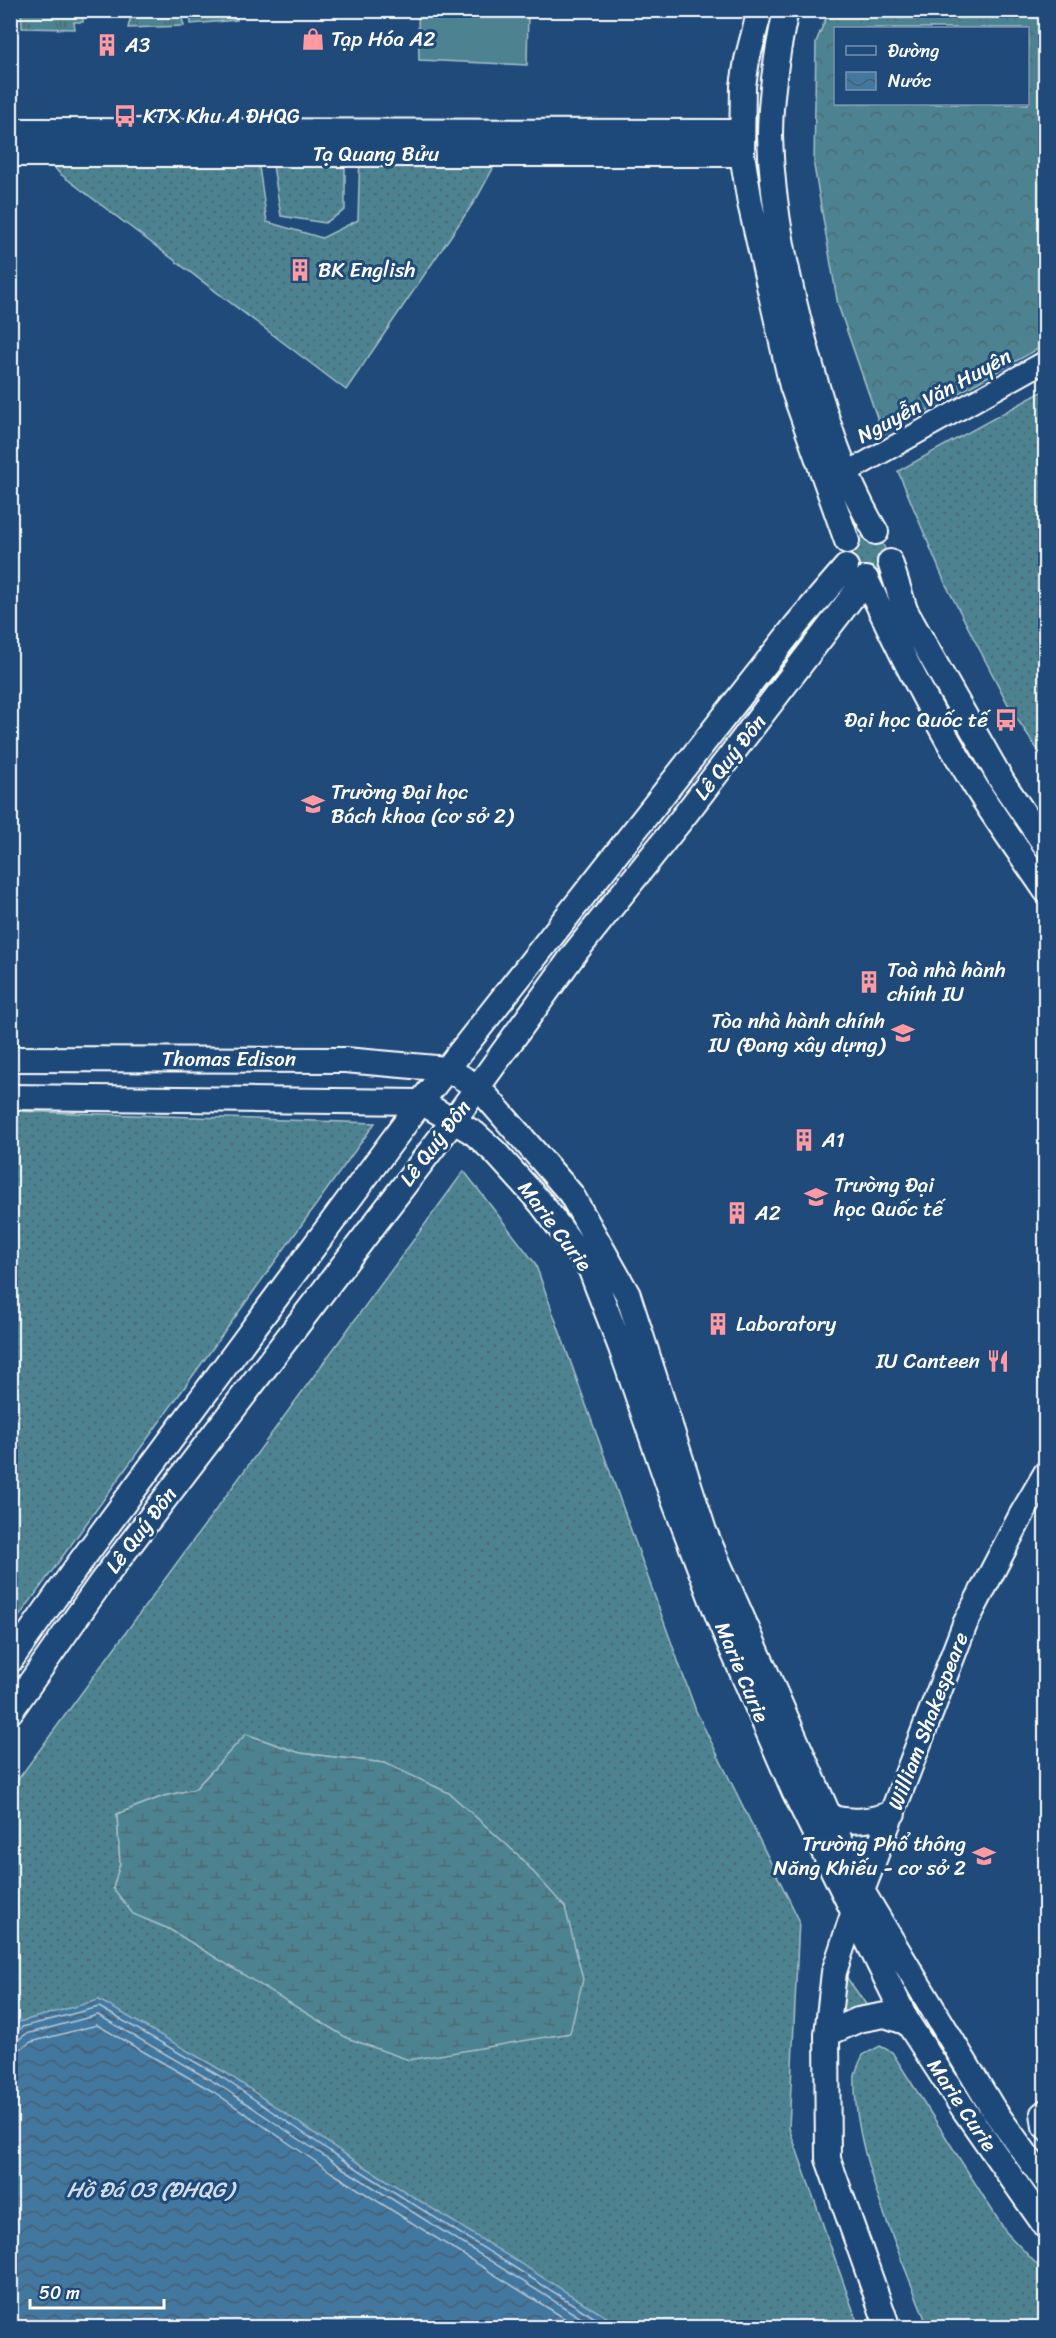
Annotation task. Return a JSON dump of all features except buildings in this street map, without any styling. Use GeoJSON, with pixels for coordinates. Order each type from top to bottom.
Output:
{"type":"FeatureCollection","features":[{"type":"Feature","properties":{"kind":"street"},"geometry":{"type":"LineString","coordinates":[[760,10],[747,60],[741,143],[750,203],[792,386],[847,541]]}},
{"type":"Feature","properties":{"kind":"street"},"geometry":{"type":"LineString","coordinates":[[786,10],[773,79],[770,135],[773,187],[784,258],[822,405],[846,473],[861,507],[876,532],[889,544],[890,562],[905,610],[1004,783],[1046,846]]}},
{"type":"Feature","properties":{"kind":"street","name":"Tạ Quang Bửu"},"geometry":{"type":"LineString","coordinates":[[10,131],[300,143]]}},
{"type":"Feature","properties":{"kind":"street","name":"Tạ Quang Bửu"},"geometry":{"type":"LineString","coordinates":[[10,154],[300,143],[741,143]]}},
{"type":"Feature","properties":{"kind":"street","name":"Nguyễn Văn Huyên"},"geometry":{"type":"LineString","coordinates":[[846,473],[1046,361]]}},
{"type":"Feature","properties":{"kind":"street"},"geometry":{"type":"LineString","coordinates":[[876,532],[863,531],[850,537],[843,553],[891,632],[976,788],[1046,891]]}},
{"type":"Feature","properties":{"kind":"street"},"geometry":{"type":"LineString","coordinates":[[856,573],[881,574],[890,562]]}},
{"type":"Feature","properties":{"kind":"street","name":"Lê Quý Đôn"},"geometry":{"type":"LineString","coordinates":[[10,1661],[78,1565],[421,1101],[797,624],[856,573]]}},
{"type":"Feature","properties":{"kind":"street","name":"Lê Quý Đôn"},"geometry":{"type":"LineString","coordinates":[[11,1712],[102,1581],[454,1120],[574,954],[684,816],[856,573]]}},
{"type":"Feature","properties":{"kind":"street"},"geometry":{"type":"LineString","coordinates":[[551,937],[574,954]]}},
{"type":"Feature","properties":{"kind":"street","name":"Thomas Edison"},"geometry":{"type":"LineString","coordinates":[[10,1059],[345,1059],[447,1069]]}},
{"type":"Feature","properties":{"kind":"street"},"geometry":{"type":"LineString","coordinates":[[149,1059],[150,1099]]}},
{"type":"Feature","properties":{"kind":"street","name":"Marie Curie"},"geometry":{"type":"LineString","coordinates":[[447,1069],[478,1087],[571,1194],[628,1296],[704,1531],[862,1891],[987,2100],[1046,2182]]}},
{"type":"Feature","properties":{"kind":"street","name":"Thomas Edison"},"geometry":{"type":"LineString","coordinates":[[10,1097],[421,1101]]}},
{"type":"Feature","properties":{"kind":"street","name":"Marie Curie"},"geometry":{"type":"LineString","coordinates":[[421,1101],[474,1133],[495,1152],[541,1203],[590,1268],[721,1624],[794,1791],[908,2023],[965,2111],[1046,2227]]}},
{"type":"Feature","properties":{"kind":"street","name":"William Shakespeare"},"geometry":{"type":"LineString","coordinates":[[888,2328],[828,2159],[828,2034],[834,1972],[853,1914],[969,1614],[1046,1473]]}},
{"type":"Feature","properties":{"kind":"street"},"geometry":{"type":"LineString","coordinates":[[78,1565],[102,1581]]}},
{"type":"Feature","properties":{"kind":"street"},"geometry":{"type":"LineString","coordinates":[[831,1818],[848,1822],[874,1820],[893,1813]]}},
{"type":"Feature","properties":{"kind":"street"},"geometry":{"type":"LineString","coordinates":[[828,2034],[858,2020],[885,2015],[908,2023]]}},
{"type":"Feature","properties":{"kind":"street"},"geometry":{"type":"LineString","coordinates":[[1046,2109],[1041,2113],[1043,2127],[1046,2130]]}},
{"type":"Feature","properties":{"kind":"green space"},"geometry":{"type":"Polygon","coordinates":[[[21,11],[83,11],[83,22],[74,22],[75,29],[22,28],[21,11]]]}},
{"type":"Feature","properties":{"kind":"green space"},"geometry":{"type":"Polygon","coordinates":[[[132,11],[180,11],[184,26],[128,28],[132,11]]]}},
{"type":"Feature","properties":{"kind":"green space"},"geometry":{"type":"Polygon","coordinates":[[[190,11],[236,11],[237,20],[191,24],[190,11]]]}},
{"type":"Feature","properties":{"kind":"green space"},"geometry":{"type":"Polygon","coordinates":[[[418,11],[528,11],[527,65],[419,60],[418,11]]]}},
{"type":"Feature","properties":{"kind":"green space"},"geometry":{"type":"Polygon","coordinates":[[[829,11],[1045,11],[1045,345],[883,435],[838,305],[814,166],[816,42],[829,11]]]}},
{"type":"Feature","properties":{"kind":"green space"},"geometry":{"type":"Polygon","coordinates":[[[360,150],[503,150],[478,196],[346,390],[59,173],[41,151],[257,153],[267,222],[322,238],[358,220],[360,150]]]}},
{"type":"Feature","properties":{"kind":"green space"},"geometry":{"type":"Polygon","coordinates":[[[271,153],[345,154],[345,210],[325,223],[281,216],[271,153]]]}},
{"type":"Feature","properties":{"kind":"green space"},"geometry":{"type":"Polygon","coordinates":[[[1045,390],[1045,761],[1010,708],[945,583],[898,471],[1045,390]]]}},
{"type":"Feature","properties":{"kind":"green space"},"geometry":{"type":"Polygon","coordinates":[[[867,536],[881,541],[886,555],[881,569],[867,574],[853,569],[848,555],[853,541],[867,536]]]}},
{"type":"Feature","properties":{"kind":"green space"},"geometry":{"type":"Polygon","coordinates":[[[10,1111],[375,1123],[11,1628],[10,1111]]]}},
{"type":"Feature","properties":{"kind":"green space"},"geometry":{"type":"Polygon","coordinates":[[[464,1171],[535,1263],[696,1711],[799,1920],[789,2128],[859,2327],[622,2327],[343,2153],[226,2073],[99,2000],[19,2022],[11,2030],[11,1789],[464,1171]],[[246,1734],[195,1789],[164,1796],[117,1814],[120,1864],[114,1888],[134,1914],[169,1929],[505,2043],[570,2033],[570,1935],[565,1907],[385,1763],[300,1753],[246,1734]]]}},
{"type":"Feature","properties":{"kind":"green space"},"geometry":{"type":"Polygon","coordinates":[[[246,1734],[300,1753],[385,1763],[449,1793],[518,1855],[565,1907],[583,1979],[570,2033],[409,2060],[347,2038],[169,1929],[133,1914],[113,1888],[120,1864],[117,1814],[164,1796],[195,1789],[246,1734]]]}},
{"type":"Feature","properties":{"kind":"green space"},"geometry":{"type":"Polygon","coordinates":[[[844,1974],[876,2018],[840,2033],[844,1974]]]}},
{"type":"Feature","properties":{"kind":"green space"},"geometry":{"type":"Polygon","coordinates":[[[880,2046],[892,2052],[1006,2232],[1045,2273],[1045,2327],[928,2327],[880,2203],[861,2138],[856,2106],[855,2076],[863,2055],[880,2046]]]}},
{"type":"Feature","properties":{"kind":"water","name":"Hồ Đá 03 (ĐHQG)"},"geometry":{"type":"Polygon","coordinates":[[[99,2000],[226,2073],[343,2153],[622,2327],[11,2327],[11,2030],[19,2022],[99,2000]]]}},
{"type":"Feature","properties":{"kind":"place","name":"Tạp Hóa A2"},"geometry":{"type":"Point","coordinates":[313,39]}},
{"type":"Feature","properties":{"kind":"place","name":"A3"},"geometry":{"type":"Point","coordinates":[107,45]}},
{"type":"Feature","properties":{"kind":"place","name":"KTX Khu A ĐHQG"},"geometry":{"type":"Point","coordinates":[125,116]}},
{"type":"Feature","properties":{"kind":"place","name":"BK English"},"geometry":{"type":"Point","coordinates":[300,270]}},
{"type":"Feature","properties":{"kind":"place","name":"Đại học Quốc tế"},"geometry":{"type":"Point","coordinates":[1006,720]}},
{"type":"Feature","properties":{"kind":"place","name":"Trường Đại học Bách khoa (cơ sở 2)"},"geometry":{"type":"Point","coordinates":[313,804]}},
{"type":"Feature","properties":{"kind":"place","name":"Toà nhà hành chính IU"},"geometry":{"type":"Point","coordinates":[869,982]}},
{"type":"Feature","properties":{"kind":"place","name":"Tòa nhà hành chính IU (Đang xây dựng)"},"geometry":{"type":"Point","coordinates":[903,1033]}},
{"type":"Feature","properties":{"kind":"place","name":"A1"},"geometry":{"type":"Point","coordinates":[804,1140]}},
{"type":"Feature","properties":{"kind":"place","name":"Trường Đại học Quốc tế"},"geometry":{"type":"Point","coordinates":[816,1197]}},
{"type":"Feature","properties":{"kind":"place","name":"A2"},"geometry":{"type":"Point","coordinates":[737,1213]}},
{"type":"Feature","properties":{"kind":"place","name":"Laboratory"},"geometry":{"type":"Point","coordinates":[718,1324]}},
{"type":"Feature","properties":{"kind":"place","name":"IU Canteen"},"geometry":{"type":"Point","coordinates":[998,1361]}},
{"type":"Feature","properties":{"kind":"place","name":"Trường Phổ thông Năng Khiếu - cơ sở 2"},"geometry":{"type":"Point","coordinates":[984,1856]}}]}
